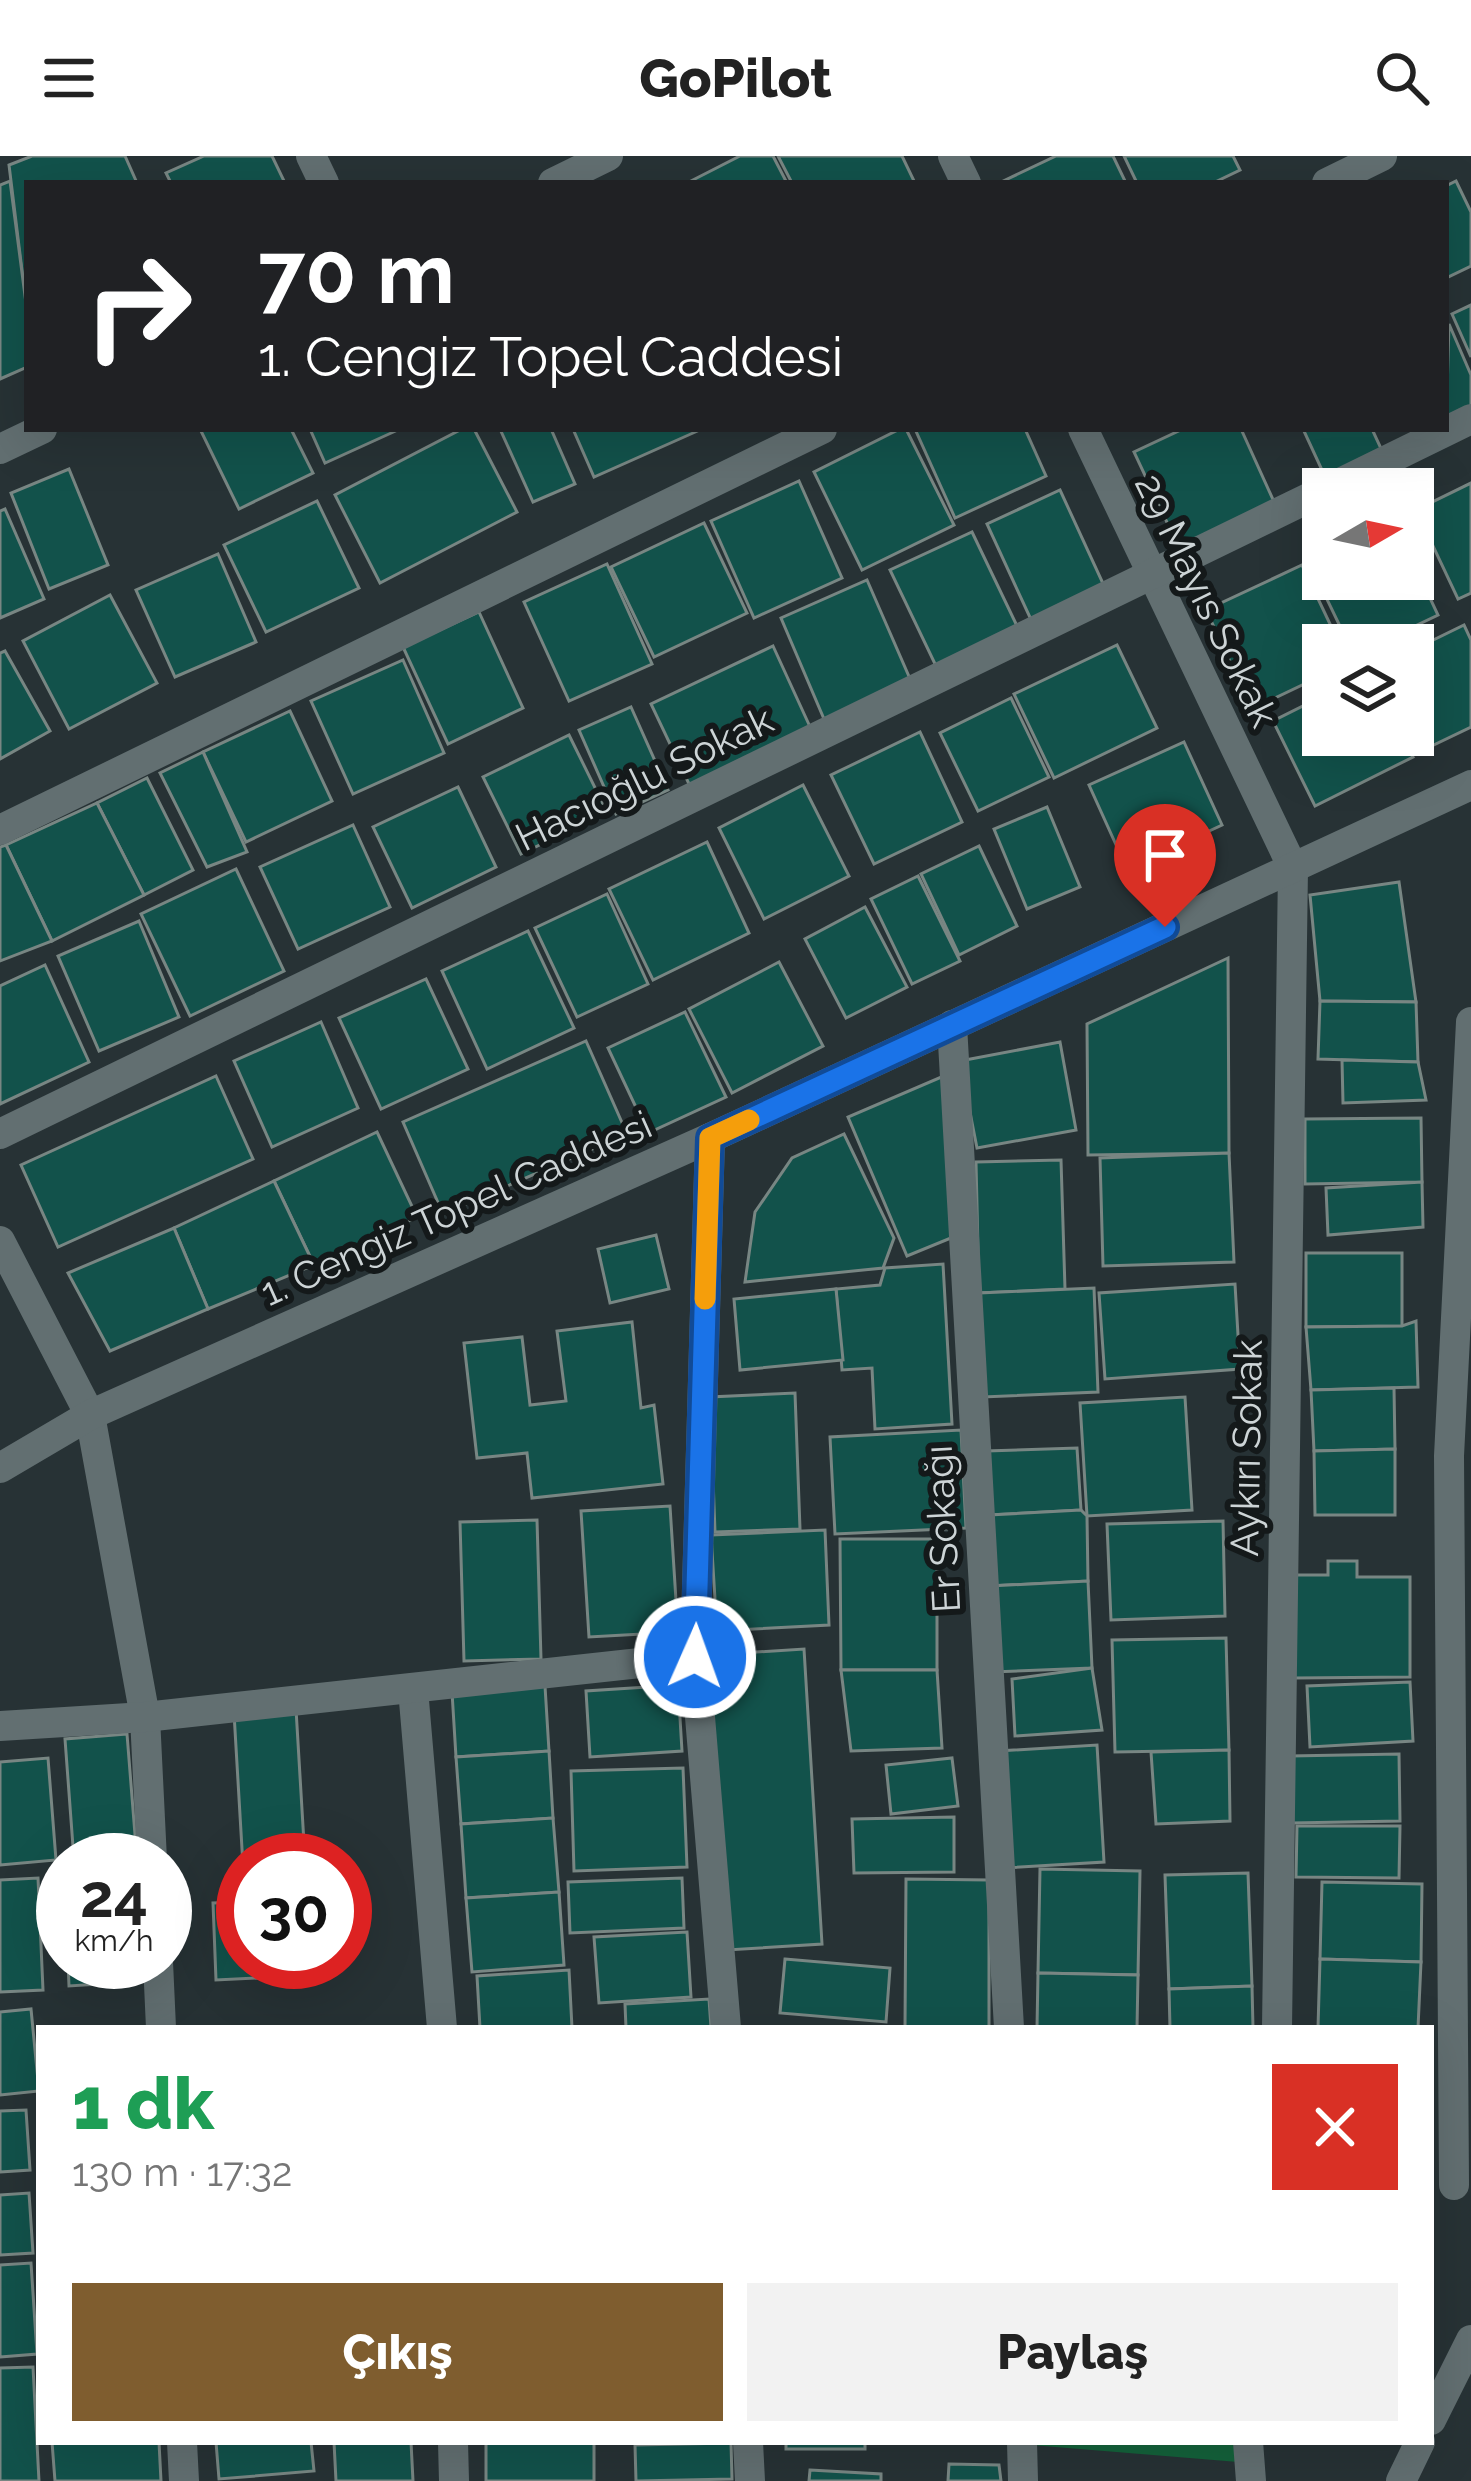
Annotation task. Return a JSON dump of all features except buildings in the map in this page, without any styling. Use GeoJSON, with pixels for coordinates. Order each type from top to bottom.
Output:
{"type":"FeatureCollection","features":[{"type":"Feature","properties":{"kind":"street"},"geometry":{"type":"LineString","coordinates":[[559,180],[608,156]]}},
{"type":"Feature","properties":{"kind":"street"},"geometry":{"type":"LineString","coordinates":[[1333,180],[1382,156]]}},
{"type":"Feature","properties":{"kind":"street"},"geometry":{"type":"LineString","coordinates":[[0,449],[36,432]]}},
{"type":"Feature","properties":{"kind":"street"},"geometry":{"type":"LineString","coordinates":[[0,830],[816,432]]}},
{"type":"Feature","properties":{"kind":"street","name":"29 Mayıs Sokak"},"geometry":{"type":"LineString","coordinates":[[1084,432],[1293,868]]}},
{"type":"Feature","properties":{"kind":"street","name":"Hacıoğlu Sokak"},"geometry":{"type":"LineString","coordinates":[[1370,468],[1444,432]]}},
{"type":"Feature","properties":{"kind":"street","name":"Hacıoğlu Sokak"},"geometry":{"type":"LineString","coordinates":[[0,1134],[1302,501]]}},
{"type":"Feature","properties":{"kind":"street","name":"1. Cengiz Topel Caddesi"},"geometry":{"type":"LineString","coordinates":[[0,1468],[90,1414],[710,1138],[1471,785]]}},
{"type":"Feature","properties":{"kind":"street","name":"Aykırı Sokak"},"geometry":{"type":"LineString","coordinates":[[1277,2025],[1293,868]]}},
{"type":"Feature","properties":{"kind":"street"},"geometry":{"type":"LineString","coordinates":[[1452,2184],[1449,1456],[1471,1022]]}},
{"type":"Feature","properties":{"kind":"street","name":"Er Sokağı"},"geometry":{"type":"LineString","coordinates":[[952,1025],[1009,2025]]}},
{"type":"Feature","properties":{"kind":"street"},"geometry":{"type":"LineString","coordinates":[[710,1138],[695,1657],[726,2025]]}},
{"type":"Feature","properties":{"kind":"street"},"geometry":{"type":"LineString","coordinates":[[0,1241],[90,1414],[145,1717],[151,1833]]}},
{"type":"Feature","properties":{"kind":"street"},"geometry":{"type":"LineString","coordinates":[[0,1726],[145,1717],[695,1657]]}},
{"type":"Feature","properties":{"kind":"street"},"geometry":{"type":"LineString","coordinates":[[413,1689],[442,2025]]}},
{"type":"Feature","properties":{"kind":"street"},"geometry":{"type":"LineString","coordinates":[[159,1989],[161,2025]]}},
{"type":"Feature","properties":{"kind":"street"},"geometry":{"type":"LineString","coordinates":[[1434,2414],[1471,2340]]}},
{"type":"Feature","properties":{"kind":"street"},"geometry":{"type":"LineString","coordinates":[[182,2445],[184,2481]]}},
{"type":"Feature","properties":{"kind":"street"},"geometry":{"type":"LineString","coordinates":[[454,2445],[454,2481]]}},
{"type":"Feature","properties":{"kind":"street"},"geometry":{"type":"LineString","coordinates":[[748,2445],[750,2481]]}},
{"type":"Feature","properties":{"kind":"street"},"geometry":{"type":"LineString","coordinates":[[1022,2445],[1023,2481]]}},
{"type":"Feature","properties":{"kind":"street"},"geometry":{"type":"LineString","coordinates":[[1248,2445],[1251,2481]]}},
{"type":"Feature","properties":{"kind":"street"},"geometry":{"type":"LineString","coordinates":[[1401,2481],[1419,2445]]}},
{"type":"Feature","properties":{"kind":"green space"},"geometry":{"type":"Polygon","coordinates":[[[1031,2445],[1240,2445],[1238,2462],[1031,2445]]]}},
{"type":"Feature","properties":{"kind":"slow traffic"},"geometry":{"type":"LineString","coordinates":[[705,1299],[710,1138],[749,1120]]}},
{"type":"Feature","properties":{"kind":"route"},"geometry":{"type":"LineString","coordinates":[[695,1657],[710,1138],[1165,927]]}}]}
